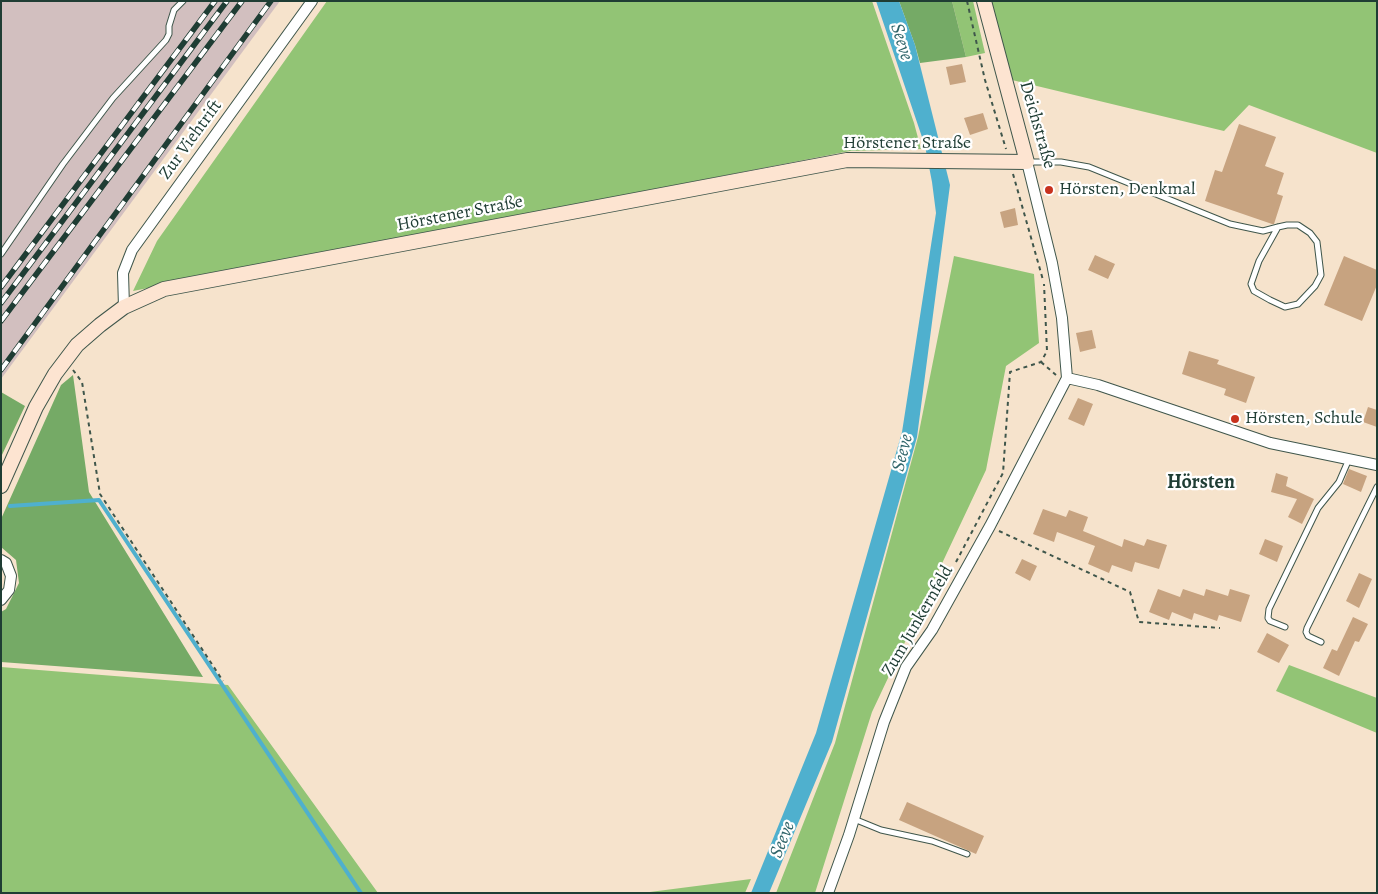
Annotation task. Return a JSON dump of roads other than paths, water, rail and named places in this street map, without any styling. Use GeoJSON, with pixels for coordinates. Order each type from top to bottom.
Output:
{"type":"FeatureCollection","features":[{"type":"Feature","properties":{"kind":"street","name":"Zur Viehtrift"},"geometry":{"type":"LineString","coordinates":[[124,307],[123,273],[132,250],[312,1]]}},
{"type":"Feature","properties":{"kind":"street","name":"Deichstraße"},"geometry":{"type":"LineString","coordinates":[[984,1],[1028,162],[1052,263],[1062,318],[1067,378]]}},
{"type":"Feature","properties":{"kind":"street","name":"Hörstener Straße"},"geometry":{"type":"LineString","coordinates":[[1,486],[36,407],[55,374],[77,345],[124,307],[164,289],[847,160],[956,162],[1008,168],[1028,162]]}},
{"type":"Feature","properties":{"kind":"street"},"geometry":{"type":"LineString","coordinates":[[1067,378],[1098,385],[1270,443],[1377,465]]}},
{"type":"Feature","properties":{"kind":"street","name":"Zum Junkernfeld"},"geometry":{"type":"LineString","coordinates":[[828,893],[854,819],[884,722],[906,667],[932,630],[990,526],[1067,378]]}},
{"type":"Feature","properties":{"kind":"street"},"geometry":{"type":"LineString","coordinates":[[1,560],[6,563],[11,576],[9,590],[1,600]]}},
{"type":"Feature","properties":{"kind":"lane"},"geometry":{"type":"LineString","coordinates":[[1,254],[96,120],[113,98],[166,40],[169,34],[172,15],[183,1]]}},
{"type":"Feature","properties":{"kind":"lane"},"geometry":{"type":"LineString","coordinates":[[1028,162],[1061,162],[1089,167],[1230,224],[1263,231],[1278,227],[1298,225],[1310,233],[1317,242],[1321,275],[1315,286],[1298,304],[1285,307],[1260,295],[1254,290],[1252,284],[1259,261],[1278,227]]}},
{"type":"Feature","properties":{"kind":"lane"},"geometry":{"type":"LineString","coordinates":[[1285,627],[1270,621],[1268,618],[1269,610],[1318,508],[1334,489],[1344,473],[1349,459]]}},
{"type":"Feature","properties":{"kind":"lane"},"geometry":{"type":"LineString","coordinates":[[1321,642],[1308,636],[1307,628],[1377,487]]}},
{"type":"Feature","properties":{"kind":"lane"},"geometry":{"type":"LineString","coordinates":[[854,819],[881,830],[932,841],[967,854]]}},
{"type":"Feature","properties":{"kind":"water","name":"Seeve"},"geometry":{"type":"Polygon","coordinates":[[[876,1],[899,1],[915,45],[950,185],[917,437],[832,742],[769,893],[751,893],[816,733],[902,432],[936,213],[925,146],[876,1]]]}},
{"type":"Feature","properties":{"kind":"waterway"},"geometry":{"type":"LineString","coordinates":[[10,506],[99,500],[361,893]]}},
{"type":"Feature","properties":{"kind":"railway"},"geometry":{"type":"LineString","coordinates":[[1,287],[215,1]]}},
{"type":"Feature","properties":{"kind":"railway"},"geometry":{"type":"LineString","coordinates":[[1,303],[227,1]]}},
{"type":"Feature","properties":{"kind":"railway"},"geometry":{"type":"LineString","coordinates":[[1,321],[242,1]]}},
{"type":"Feature","properties":{"kind":"railway"},"geometry":{"type":"LineString","coordinates":[[1,370],[271,1]]}},
{"type":"Feature","properties":{"kind":"place","name":"Hörsten, Denkmal"},"geometry":{"type":"Point","coordinates":[1049,190]}},
{"type":"Feature","properties":{"kind":"place","name":"Hörsten, Schule"},"geometry":{"type":"Point","coordinates":[1235,419]}},
{"type":"Feature","properties":{"kind":"district","name":"Hörsten"},"geometry":{"type":"Point","coordinates":[1201,483]}}]}
